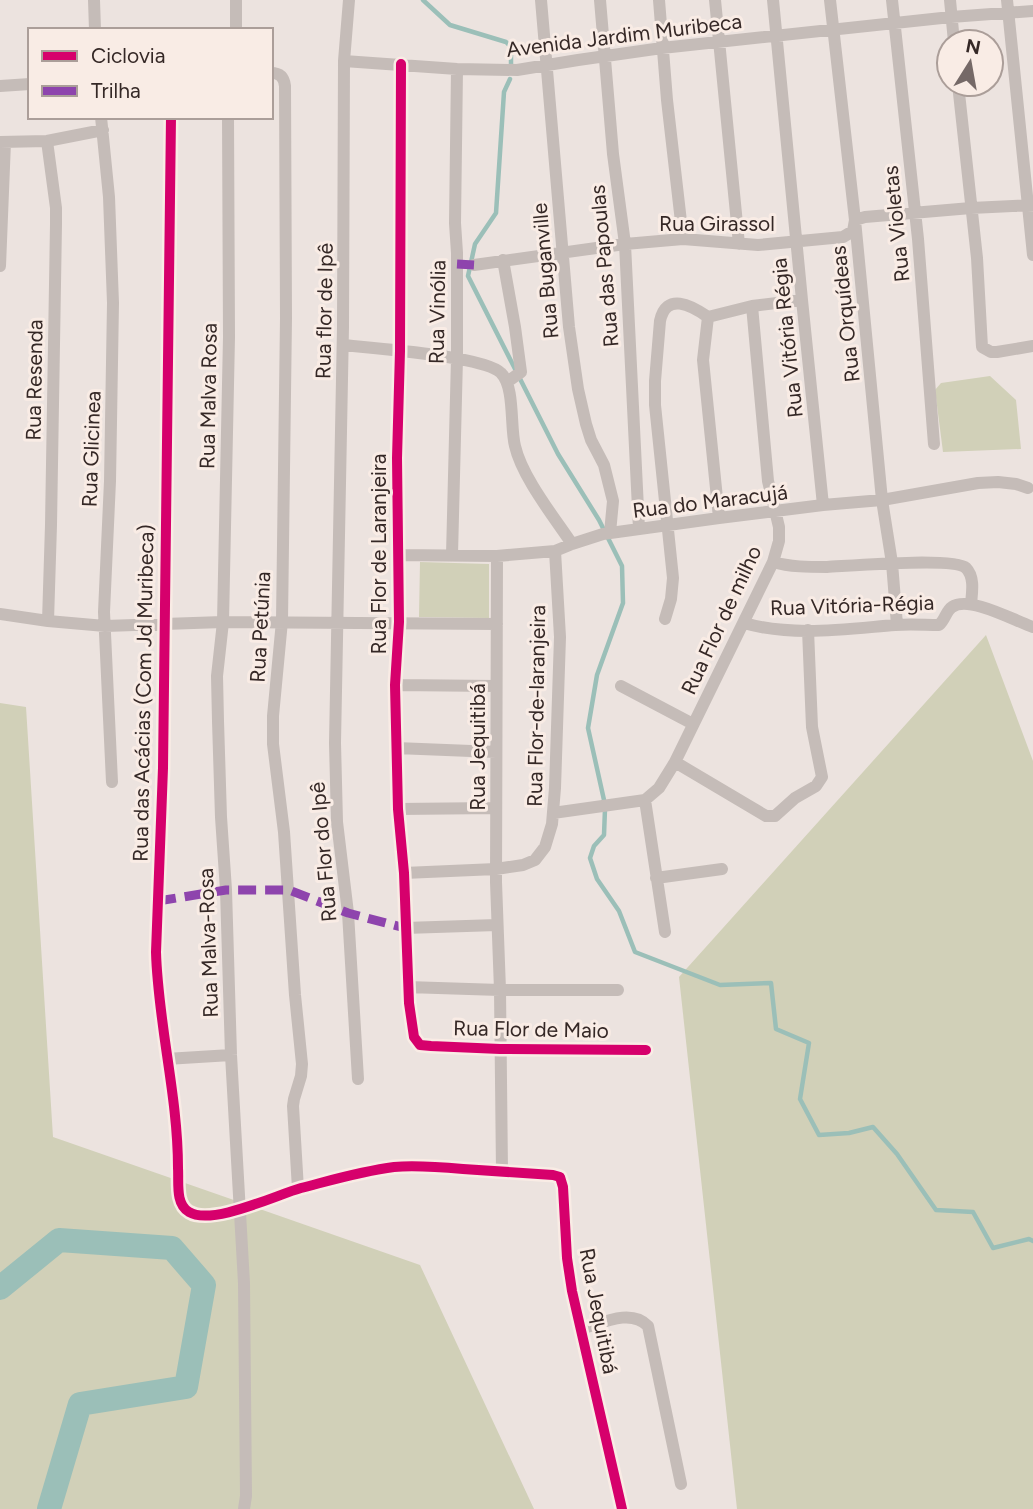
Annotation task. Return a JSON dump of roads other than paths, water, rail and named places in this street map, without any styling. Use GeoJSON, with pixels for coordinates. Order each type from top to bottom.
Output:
{"type":"FeatureCollection","features":[{"type":"Feature","properties":{"kind":"street"},"geometry":{"type":"LineString","coordinates":[[94,0],[94,28]]}},
{"type":"Feature","properties":{"kind":"street"},"geometry":{"type":"LineString","coordinates":[[236,0],[236,28]]}},
{"type":"Feature","properties":{"kind":"street","name":"Rua flor de Ipê"},"geometry":{"type":"LineString","coordinates":[[338,622],[344,61],[349,0]]}},
{"type":"Feature","properties":{"kind":"street","name":"Rua Buganville"},"geometry":{"type":"LineString","coordinates":[[541,0],[569,327],[578,389],[591,440],[604,465],[614,500],[606,534]]}},
{"type":"Feature","properties":{"kind":"street","name":"Rua das Papoulas"},"geometry":{"type":"LineString","coordinates":[[600,0],[613,154],[625,244],[639,529]]}},
{"type":"Feature","properties":{"kind":"street"},"geometry":{"type":"LineString","coordinates":[[659,0],[683,239]]}},
{"type":"Feature","properties":{"kind":"street"},"geometry":{"type":"LineString","coordinates":[[716,0],[739,244]]}},
{"type":"Feature","properties":{"kind":"street","name":"Rua Vitória Régia"},"geometry":{"type":"LineString","coordinates":[[773,0],[824,505]]}},
{"type":"Feature","properties":{"kind":"street","name":"Rua Orquídeas"},"geometry":{"type":"LineString","coordinates":[[830,0],[897,625]]}},
{"type":"Feature","properties":{"kind":"street","name":"Rua Violetas"},"geometry":{"type":"LineString","coordinates":[[892,0],[919,252],[934,443]]}},
{"type":"Feature","properties":{"kind":"street"},"geometry":{"type":"LineString","coordinates":[[950,0],[952,28]]}},
{"type":"Feature","properties":{"kind":"street"},"geometry":{"type":"LineString","coordinates":[[1008,7],[1033,255]]}},
{"type":"Feature","properties":{"kind":"street","name":"Avenida Jardim Muribeca"},"geometry":{"type":"LineString","coordinates":[[344,61],[457,69],[517,70],[663,48],[951,17],[1008,7],[1033,11]]}},
{"type":"Feature","properties":{"kind":"street","name":"Rua Flor de Laranjeira"},"geometry":{"type":"LineString","coordinates":[[401,64],[397,458],[399,622],[395,685],[407,987],[411,1024],[417,1042]]}},
{"type":"Feature","properties":{"kind":"street","name":"Rua Vinólia"},"geometry":{"type":"LineString","coordinates":[[452,555],[457,358],[457,69]]}},
{"type":"Feature","properties":{"kind":"street","name":"Rua Petúnia"},"geometry":{"type":"LineString","coordinates":[[273,73],[282,76],[285,86],[282,621],[273,744],[286,855],[302,1064],[293,1106],[298,1189]]}},
{"type":"Feature","properties":{"kind":"street"},"geometry":{"type":"LineString","coordinates":[[0,86],[28,84]]}},
{"type":"Feature","properties":{"kind":"street"},"geometry":{"type":"LineString","coordinates":[[959,98],[977,258],[982,347],[997,352],[1033,346]]}},
{"type":"Feature","properties":{"kind":"street","name":"Rua das Acácias (Com Jd Muribeca)"},"geometry":{"type":"LineString","coordinates":[[171,119],[157,976],[178,1137],[178,1194],[182,1205],[189,1212],[200,1216],[240,1209]]}},
{"type":"Feature","properties":{"kind":"street","name":"Rua Malva Rosa"},"geometry":{"type":"LineString","coordinates":[[217,676],[223,622],[229,337],[228,119]]}},
{"type":"Feature","properties":{"kind":"street"},"geometry":{"type":"LineString","coordinates":[[0,266],[2,142],[47,141],[102,124]]}},
{"type":"Feature","properties":{"kind":"street","name":"Rua Glicinea"},"geometry":{"type":"LineString","coordinates":[[102,124],[109,197],[113,303],[110,481],[104,612],[112,782]]}},
{"type":"Feature","properties":{"kind":"street","name":"Rua Resenda"},"geometry":{"type":"LineString","coordinates":[[47,141],[56,224],[48,621]]}},
{"type":"Feature","properties":{"kind":"street"},"geometry":{"type":"LineString","coordinates":[[855,219],[914,212],[1030,205]]}},
{"type":"Feature","properties":{"kind":"street","name":"Rua Girassol"},"geometry":{"type":"LineString","coordinates":[[474,265],[625,244],[683,239],[758,245],[844,237],[853,231],[855,219]]}},
{"type":"Feature","properties":{"kind":"street"},"geometry":{"type":"LineString","coordinates":[[503,260],[521,372],[507,382]]}},
{"type":"Feature","properties":{"kind":"street"},"geometry":{"type":"LineString","coordinates":[[665,619],[673,578],[655,405],[662,312],[670,304],[676,303],[692,307],[708,317],[752,306],[802,300]]}},
{"type":"Feature","properties":{"kind":"street","name":"Rua Flor de milho"},"geometry":{"type":"LineString","coordinates":[[645,800],[659,788],[675,762],[773,562],[779,541],[779,527],[768,481],[752,306]]}},
{"type":"Feature","properties":{"kind":"street"},"geometry":{"type":"LineString","coordinates":[[708,317],[703,360],[719,518]]}},
{"type":"Feature","properties":{"kind":"street"},"geometry":{"type":"LineString","coordinates":[[343,345],[457,358],[485,364],[500,372],[507,382],[514,443],[519,458],[538,493],[572,544]]}},
{"type":"Feature","properties":{"kind":"street","name":"Rua do Maracujá"},"geometry":{"type":"LineString","coordinates":[[398,555],[497,556],[555,551],[606,534],[824,505],[882,500],[978,483],[1007,483],[1028,488]]}},
{"type":"Feature","properties":{"kind":"street","name":"Rua Flor-de-laranjeira"},"geometry":{"type":"LineString","coordinates":[[496,869],[523,865],[535,860],[545,847],[550,834],[560,637],[555,551]]}},
{"type":"Feature","properties":{"kind":"street","name":"Rua Jequitibá"},"geometry":{"type":"LineString","coordinates":[[497,556],[496,869],[502,1171],[561,1177],[569,1273],[622,1509]]}},
{"type":"Feature","properties":{"kind":"street"},"geometry":{"type":"LineString","coordinates":[[773,562],[782,565],[824,567],[955,563],[965,568],[971,578],[971,604],[1033,627]]}},
{"type":"Feature","properties":{"kind":"street","name":"Rua Vitória-Régia"},"geometry":{"type":"LineString","coordinates":[[744,622],[762,628],[808,630],[939,625],[952,606],[971,604]]}},
{"type":"Feature","properties":{"kind":"street"},"geometry":{"type":"LineString","coordinates":[[0,614],[105,626],[282,621],[497,624]]}},
{"type":"Feature","properties":{"kind":"street","name":"Rua Flor do Ipê"},"geometry":{"type":"LineString","coordinates":[[338,622],[335,774],[337,822],[348,913],[358,1079]]}},
{"type":"Feature","properties":{"kind":"street"},"geometry":{"type":"LineString","coordinates":[[675,762],[766,816],[775,816],[795,798],[816,786],[822,777],[812,727],[808,630]]}},
{"type":"Feature","properties":{"kind":"street","name":"Rua Malva-Rosa"},"geometry":{"type":"LineString","coordinates":[[217,676],[230,1055],[244,1283],[244,1509]]}},
{"type":"Feature","properties":{"kind":"street"},"geometry":{"type":"LineString","coordinates":[[395,685],[496,685]]}},
{"type":"Feature","properties":{"kind":"street","name":"Rua Flor de milho"},"geometry":{"type":"LineString","coordinates":[[621,686],[693,724]]}},
{"type":"Feature","properties":{"kind":"street"},"geometry":{"type":"LineString","coordinates":[[397,748],[496,752]]}},
{"type":"Feature","properties":{"kind":"street"},"geometry":{"type":"LineString","coordinates":[[553,813],[645,800],[664,932]]}},
{"type":"Feature","properties":{"kind":"street"},"geometry":{"type":"LineString","coordinates":[[398,808],[496,808]]}},
{"type":"Feature","properties":{"kind":"street"},"geometry":{"type":"LineString","coordinates":[[404,873],[496,869]]}},
{"type":"Feature","properties":{"kind":"street"},"geometry":{"type":"LineString","coordinates":[[656,878],[722,869]]}},
{"type":"Feature","properties":{"kind":"street"},"geometry":{"type":"LineString","coordinates":[[405,928],[497,926]]}},
{"type":"Feature","properties":{"kind":"street"},"geometry":{"type":"LineString","coordinates":[[407,987],[618,990]]}},
{"type":"Feature","properties":{"kind":"street","name":"Rua Flor de Maio"},"geometry":{"type":"LineString","coordinates":[[417,1042],[431,1046],[500,1049],[646,1050]]}},
{"type":"Feature","properties":{"kind":"street"},"geometry":{"type":"LineString","coordinates":[[166,1059],[230,1055]]}},
{"type":"Feature","properties":{"kind":"street"},"geometry":{"type":"LineString","coordinates":[[240,1209],[298,1189],[354,1174],[396,1167],[502,1171]]}},
{"type":"Feature","properties":{"kind":"street"},"geometry":{"type":"LineString","coordinates":[[582,1329],[628,1317],[643,1321],[648,1326],[681,1484]]}},
{"type":"Feature","properties":{"kind":"waterway"},"geometry":{"type":"LineString","coordinates":[[423,0],[450,25],[506,42],[511,47],[511,64]]}},
{"type":"Feature","properties":{"kind":"waterway"},"geometry":{"type":"LineString","coordinates":[[510,79],[504,92],[496,213],[475,244],[468,276],[558,454],[599,520],[622,566],[623,603],[597,675],[588,728],[604,800]]}},
{"type":"Feature","properties":{"kind":"waterway"},"geometry":{"type":"LineString","coordinates":[[605,809],[604,835],[594,846],[590,858],[597,879],[619,911],[635,952],[720,985],[771,983],[776,1029],[809,1043],[800,1099],[819,1135],[849,1133],[873,1127],[897,1154],[936,1210],[973,1212],[993,1248],[1029,1239],[1033,1241]]}},
{"type":"Feature","properties":{"kind":"waterway"},"geometry":{"type":"LineString","coordinates":[[0,1288],[59,1240],[172,1248],[204,1285],[186,1387],[80,1404],[49,1509]]}}]}
